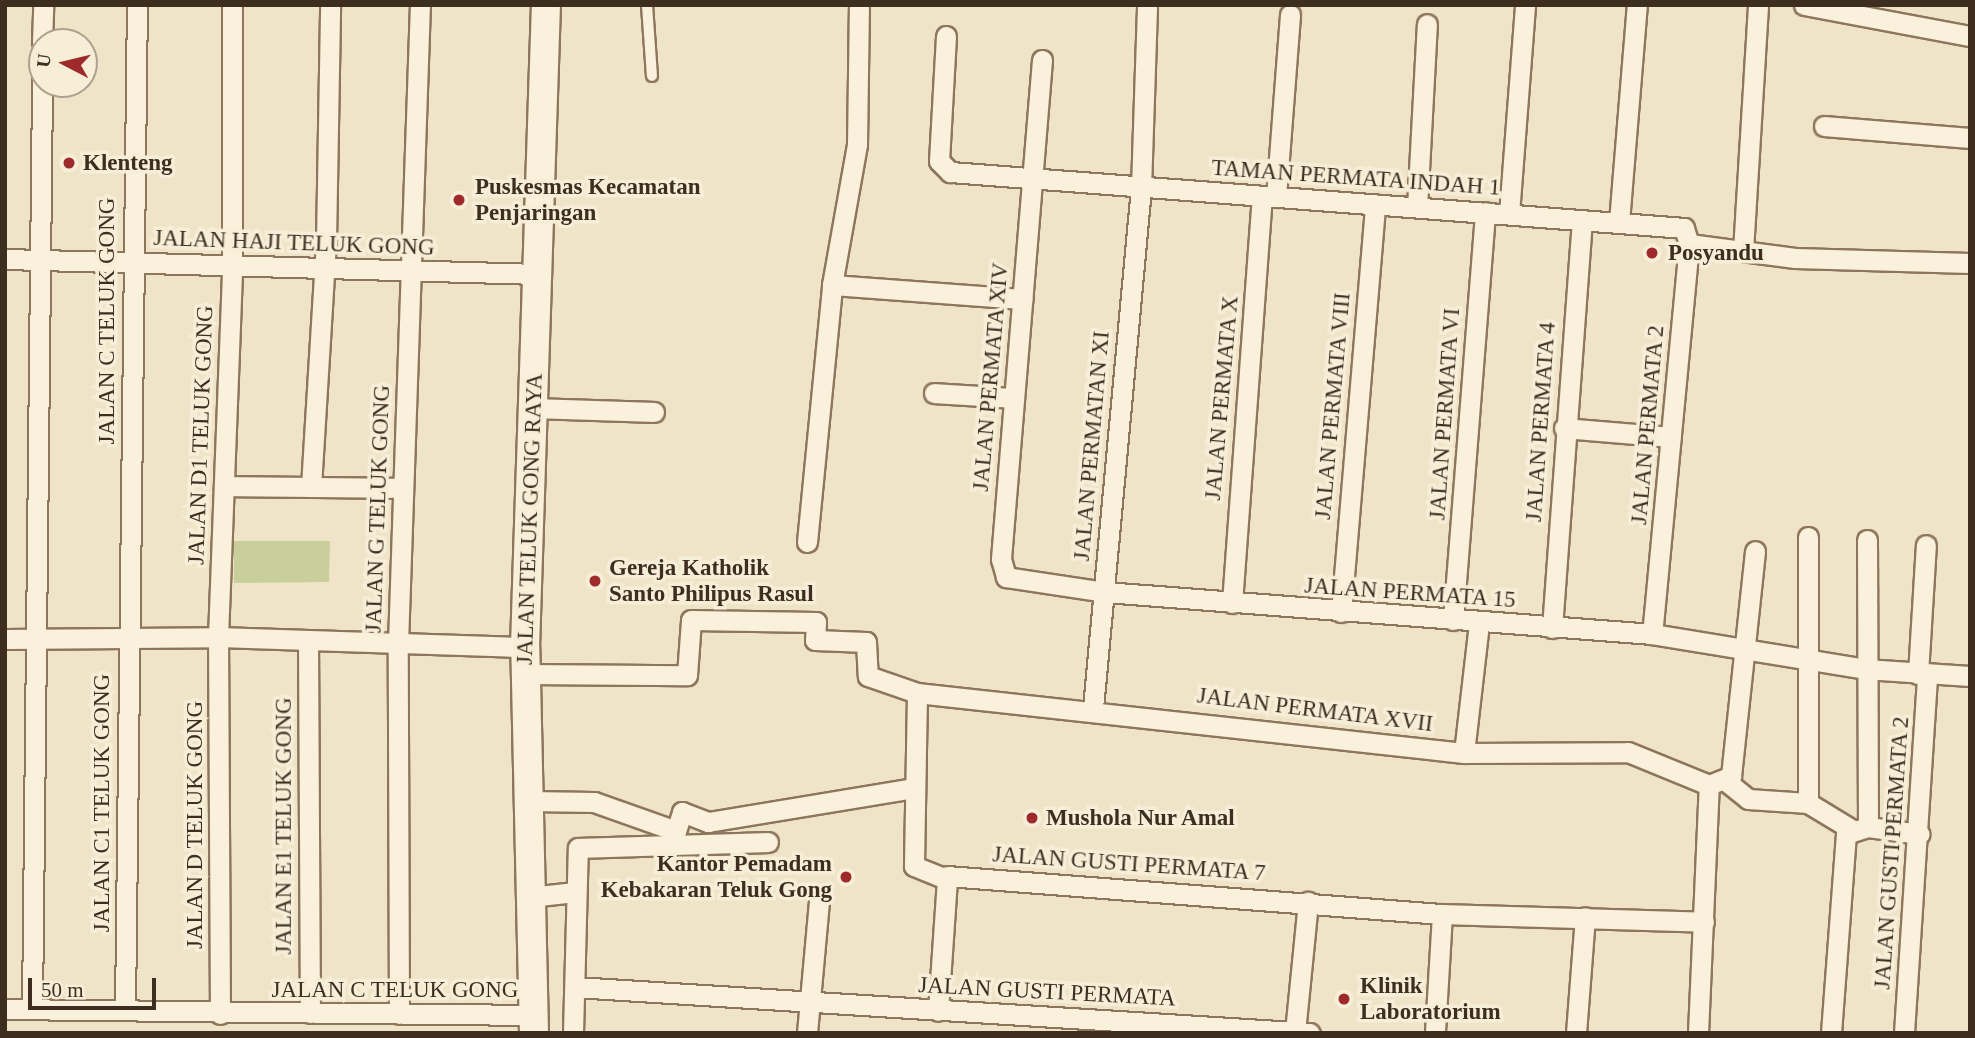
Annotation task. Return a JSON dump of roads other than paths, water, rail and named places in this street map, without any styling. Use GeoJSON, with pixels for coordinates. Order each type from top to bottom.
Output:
{"type":"FeatureCollection","features":[{"type":"Feature","properties":{"kind":"main road","name":"JALAN TELUK GONG RAYA"},"geometry":{"type":"LineString","coordinates":[[534,1024],[525,661],[546,5]]}},
{"type":"Feature","properties":{"kind":"street"},"geometry":{"type":"LineString","coordinates":[[43,5],[43,28]]}},
{"type":"Feature","properties":{"kind":"street","name":"JALAN C TELUK GONG"},"geometry":{"type":"LineString","coordinates":[[128,638],[137,5]]}},
{"type":"Feature","properties":{"kind":"street"},"geometry":{"type":"LineString","coordinates":[[232,5],[232,265]]}},
{"type":"Feature","properties":{"kind":"street"},"geometry":{"type":"LineString","coordinates":[[312,487],[324,268],[330,5]]}},
{"type":"Feature","properties":{"kind":"street","name":"JALAN G TELUK GONG"},"geometry":{"type":"LineString","coordinates":[[398,1014],[398,643],[408,270],[420,5]]}},
{"type":"Feature","properties":{"kind":"street"},"geometry":{"type":"LineString","coordinates":[[807,542],[832,285],[857,145],[859,5]]}},
{"type":"Feature","properties":{"kind":"street","name":"JALAN PERMATAN XI"},"geometry":{"type":"LineString","coordinates":[[1093,708],[1141,188],[1147,5]]}},
{"type":"Feature","properties":{"kind":"street"},"geometry":{"type":"LineString","coordinates":[[1509,214],[1525,5]]}},
{"type":"Feature","properties":{"kind":"street"},"geometry":{"type":"LineString","coordinates":[[1619,222],[1637,5]]}},
{"type":"Feature","properties":{"kind":"street"},"geometry":{"type":"LineString","coordinates":[[1743,251],[1758,5]]}},
{"type":"Feature","properties":{"kind":"street"},"geometry":{"type":"LineString","coordinates":[[1804,5],[1970,36]]}},
{"type":"Feature","properties":{"kind":"street","name":"JALAN PERMATA X"},"geometry":{"type":"LineString","coordinates":[[1232,603],[1269,197],[1290,15]]}},
{"type":"Feature","properties":{"kind":"street"},"geometry":{"type":"LineString","coordinates":[[1417,207],[1427,24]]}},
{"type":"Feature","properties":{"kind":"street","name":"TAMAN PERMATA INDAH 1"},"geometry":{"type":"LineString","coordinates":[[946,36],[942,168],[1032,180],[1677,226],[1689,244]]}},
{"type":"Feature","properties":{"kind":"street","name":"JALAN PERMATA XIV"},"geometry":{"type":"LineString","coordinates":[[1006,577],[1001,559],[1042,60]]}},
{"type":"Feature","properties":{"kind":"street"},"geometry":{"type":"LineString","coordinates":[[32,1009],[42,98]]}},
{"type":"Feature","properties":{"kind":"street"},"geometry":{"type":"LineString","coordinates":[[1824,126],[1970,138]]}},
{"type":"Feature","properties":{"kind":"street","name":"JALAN PERMATA VIII"},"geometry":{"type":"LineString","coordinates":[[1341,612],[1375,204]]}},
{"type":"Feature","properties":{"kind":"street","name":"JALAN PERMATA VI"},"geometry":{"type":"LineString","coordinates":[[1453,620],[1485,212]]}},
{"type":"Feature","properties":{"kind":"street","name":"JALAN PERMATA 4"},"geometry":{"type":"LineString","coordinates":[[1552,628],[1564,428],[1582,220]]}},
{"type":"Feature","properties":{"kind":"street"},"geometry":{"type":"LineString","coordinates":[[1689,244],[1743,251],[1970,262]]}},
{"type":"Feature","properties":{"kind":"street","name":"JALAN PERMATA 2"},"geometry":{"type":"LineString","coordinates":[[1652,635],[1689,244]]}},
{"type":"Feature","properties":{"kind":"street","name":"JALAN HAJI TELUK GONG"},"geometry":{"type":"LineString","coordinates":[[5,259],[539,274]]}},
{"type":"Feature","properties":{"kind":"street","name":"JALAN D1 TELUK GONG"},"geometry":{"type":"LineString","coordinates":[[219,607],[232,265]]}},
{"type":"Feature","properties":{"kind":"street"},"geometry":{"type":"LineString","coordinates":[[832,285],[1022,299]]}},
{"type":"Feature","properties":{"kind":"street"},"geometry":{"type":"LineString","coordinates":[[934,393],[1014,398]]}},
{"type":"Feature","properties":{"kind":"street"},"geometry":{"type":"LineString","coordinates":[[534,408],[654,412]]}},
{"type":"Feature","properties":{"kind":"street"},"geometry":{"type":"LineString","coordinates":[[1564,428],[1671,437]]}},
{"type":"Feature","properties":{"kind":"street"},"geometry":{"type":"LineString","coordinates":[[225,486],[404,488]]}},
{"type":"Feature","properties":{"kind":"street"},"geometry":{"type":"LineString","coordinates":[[1808,537],[1811,661],[1808,803],[1859,828],[1920,834]]}},
{"type":"Feature","properties":{"kind":"street"},"geometry":{"type":"LineString","coordinates":[[1831,1033],[1845,839],[1859,828],[1867,540]]}},
{"type":"Feature","properties":{"kind":"street","name":"JALAN GUSTI PERMATA 2"},"geometry":{"type":"LineString","coordinates":[[1904,1033],[1920,834],[1926,545]]}},
{"type":"Feature","properties":{"kind":"street"},"geometry":{"type":"LineString","coordinates":[[1698,1033],[1703,922],[1718,783],[1745,646],[1755,551]]}},
{"type":"Feature","properties":{"kind":"street","name":"JALAN PERMATA 15"},"geometry":{"type":"LineString","coordinates":[[1006,577],[1105,592],[1652,635],[1745,646],[1811,661],[1865,669],[1923,675],[1970,676]]}},
{"type":"Feature","properties":{"kind":"street","name":"JALAN D TELUK GONG"},"geometry":{"type":"LineString","coordinates":[[219,607],[220,1014]]}},
{"type":"Feature","properties":{"kind":"street","name":"JALAN PERMATA XVII"},"geometry":{"type":"LineString","coordinates":[[525,661],[687,675],[691,620],[816,622],[815,640],[866,642],[868,676],[917,693],[1093,708],[1464,753],[1531,750],[1628,752],[1718,783],[1748,799],[1808,803]]}},
{"type":"Feature","properties":{"kind":"street"},"geometry":{"type":"LineString","coordinates":[[1464,753],[1479,623]]}},
{"type":"Feature","properties":{"kind":"street"},"geometry":{"type":"LineString","coordinates":[[5,639],[218,637],[398,643],[525,661]]}},
{"type":"Feature","properties":{"kind":"street","name":"JALAN C1 TELUK GONG"},"geometry":{"type":"LineString","coordinates":[[125,1010],[128,638]]}},
{"type":"Feature","properties":{"kind":"street","name":"JALAN E1 TELUK GONG"},"geometry":{"type":"LineString","coordinates":[[308,640],[310,1013]]}},
{"type":"Feature","properties":{"kind":"street"},"geometry":{"type":"LineString","coordinates":[[528,801],[594,802],[676,831],[682,812],[708,822],[913,788],[917,693]]}},
{"type":"Feature","properties":{"kind":"street","name":"JALAN GUSTI PERMATA 7"},"geometry":{"type":"LineString","coordinates":[[913,788],[915,871],[947,876],[1308,902],[1441,919],[1585,917],[1703,922]]}},
{"type":"Feature","properties":{"kind":"street"},"geometry":{"type":"LineString","coordinates":[[573,1033],[575,892],[581,846],[768,842]]}},
{"type":"Feature","properties":{"kind":"street"},"geometry":{"type":"LineString","coordinates":[[938,1011],[947,876]]}},
{"type":"Feature","properties":{"kind":"street"},"geometry":{"type":"LineString","coordinates":[[530,897],[575,892]]}},
{"type":"Feature","properties":{"kind":"street"},"geometry":{"type":"LineString","coordinates":[[807,1033],[819,901]]}},
{"type":"Feature","properties":{"kind":"street"},"geometry":{"type":"LineString","coordinates":[[1303,1032],[1308,902]]}},
{"type":"Feature","properties":{"kind":"street"},"geometry":{"type":"LineString","coordinates":[[1577,1033],[1585,917]]}},
{"type":"Feature","properties":{"kind":"street"},"geometry":{"type":"LineString","coordinates":[[1435,1033],[1441,919]]}},
{"type":"Feature","properties":{"kind":"street","name":"JALAN GUSTI PERMATA"},"geometry":{"type":"LineString","coordinates":[[575,987],[810,1005],[1303,1032]]}},
{"type":"Feature","properties":{"kind":"street","name":"JALAN C TELUK GONG"},"geometry":{"type":"LineString","coordinates":[[5,1009],[220,1014],[398,1014],[534,1024]]}},
{"type":"Feature","properties":{"kind":"lane"},"geometry":{"type":"LineString","coordinates":[[647,5],[652,76]]}},
{"type":"Feature","properties":{"kind":"place","name":"Klenteng"},"geometry":{"type":"Point","coordinates":[69,163]}},
{"type":"Feature","properties":{"kind":"place","name":"Puskesmas Kecamatan Penjaringan"},"geometry":{"type":"Point","coordinates":[459,200]}},
{"type":"Feature","properties":{"kind":"place","name":"Posyandu"},"geometry":{"type":"Point","coordinates":[1652,253]}},
{"type":"Feature","properties":{"kind":"place","name":"Gereja Katholik Santo Philipus Rasul"},"geometry":{"type":"Point","coordinates":[595,581]}},
{"type":"Feature","properties":{"kind":"place","name":"Mushola Nur Amal"},"geometry":{"type":"Point","coordinates":[1032,818]}},
{"type":"Feature","properties":{"kind":"place","name":"Kantor Pemadam Kebakaran Teluk Gong"},"geometry":{"type":"Point","coordinates":[846,877]}},
{"type":"Feature","properties":{"kind":"place","name":"Klinik Laboratorium"},"geometry":{"type":"Point","coordinates":[1344,999]}}]}
